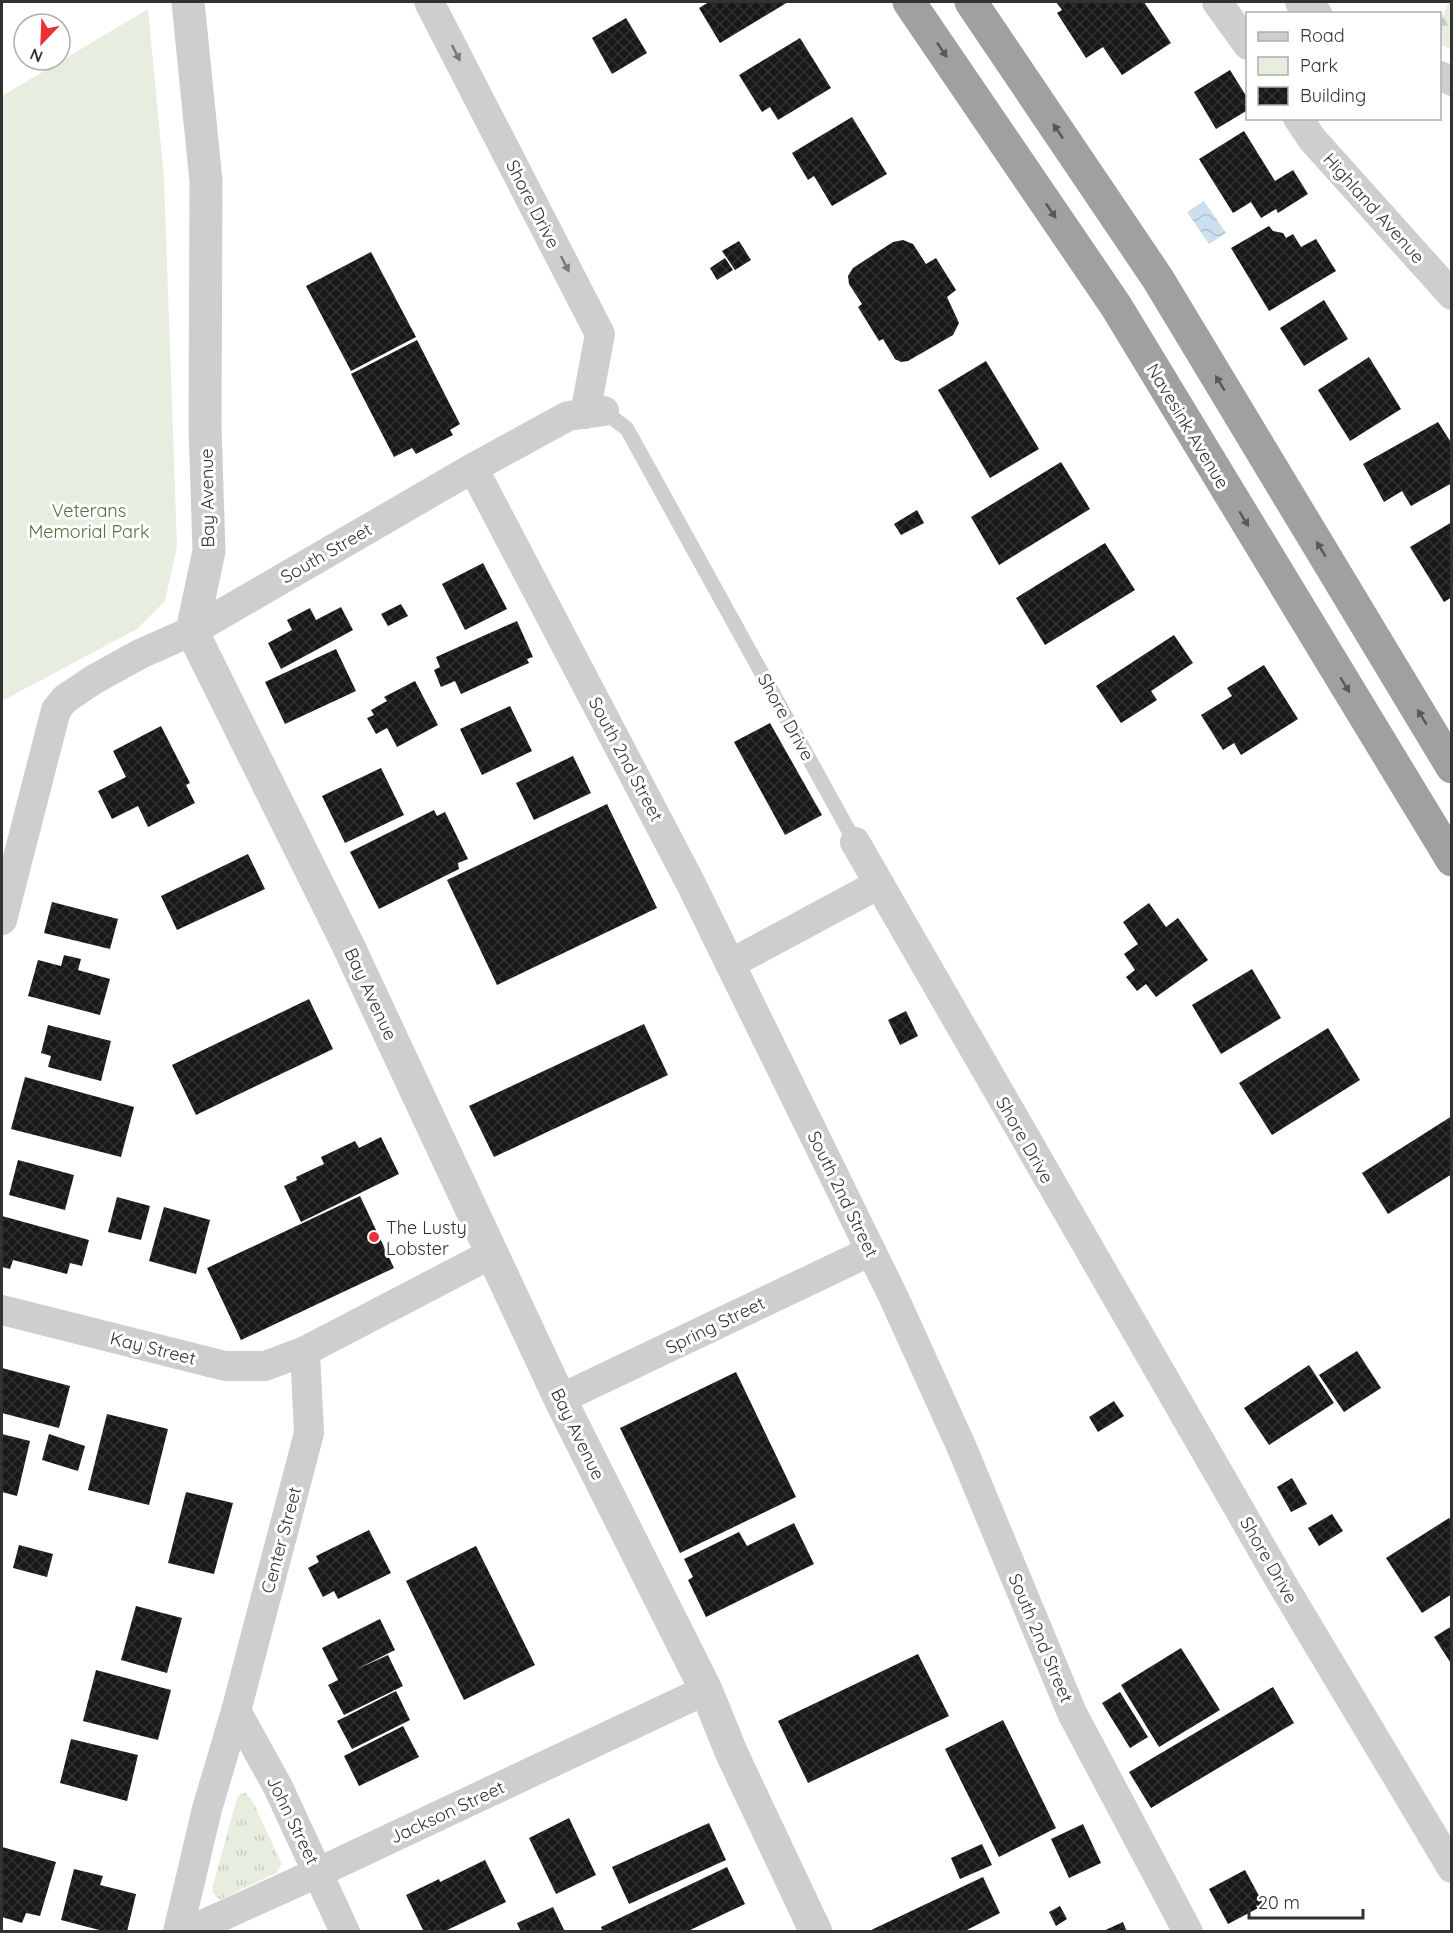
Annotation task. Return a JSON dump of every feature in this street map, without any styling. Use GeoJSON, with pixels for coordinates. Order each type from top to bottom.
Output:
{"type":"FeatureCollection","features":[{"type":"Feature","properties":{"kind":"highway","name":"Navesink Avenue"},"geometry":{"type":"LineString","coordinates":[[909,2],[1116,306],[1452,860]]}},
{"type":"Feature","properties":{"kind":"highway"},"geometry":{"type":"LineString","coordinates":[[971,2],[1158,279],[1452,767]]}},
{"type":"Feature","properties":{"kind":"street","name":"Bay Avenue"},"geometry":{"type":"LineString","coordinates":[[188,2],[206,181],[205,427],[209,551],[192,631],[347,943],[560,1400],[706,1690],[732,1754],[816,1932]]}},
{"type":"Feature","properties":{"kind":"street","name":"Shore Drive"},"geometry":{"type":"LineString","coordinates":[[429,2],[600,334],[595,412]]}},
{"type":"Feature","properties":{"kind":"street"},"geometry":{"type":"LineString","coordinates":[[1217,2],[1246,42]]}},
{"type":"Feature","properties":{"kind":"street"},"geometry":{"type":"LineString","coordinates":[[1300,2],[1314,12]]}},
{"type":"Feature","properties":{"kind":"street","name":"Highland Avenue"},"geometry":{"type":"LineString","coordinates":[[1299,120],[1312,139],[1452,295]]}},
{"type":"Feature","properties":{"kind":"street","name":"South Street"},"geometry":{"type":"LineString","coordinates":[[2,920],[56,710],[65,699],[93,680],[140,654],[192,631],[473,468],[568,416],[595,412]]}},
{"type":"Feature","properties":{"kind":"street","name":"South 2nd Street"},"geometry":{"type":"LineString","coordinates":[[473,468],[691,884],[894,1298],[962,1448],[1072,1713],[1188,1932]]}},
{"type":"Feature","properties":{"kind":"street","name":"Shore Drive"},"geometry":{"type":"LineString","coordinates":[[855,842],[1284,1587],[1452,1868]]}},
{"type":"Feature","properties":{"kind":"street"},"geometry":{"type":"LineString","coordinates":[[730,964],[879,884]]}},
{"type":"Feature","properties":{"kind":"street","name":"Spring Street"},"geometry":{"type":"LineString","coordinates":[[560,1400],[870,1251]]}},
{"type":"Feature","properties":{"kind":"street"},"geometry":{"type":"LineString","coordinates":[[305,1351],[493,1253]]}},
{"type":"Feature","properties":{"kind":"street","name":"Kay Street"},"geometry":{"type":"LineString","coordinates":[[2,1310],[225,1366],[265,1366],[305,1351]]}},
{"type":"Feature","properties":{"kind":"street","name":"Center Street"},"geometry":{"type":"LineString","coordinates":[[178,1932],[207,1809],[236,1710],[309,1433],[305,1351]]}},
{"type":"Feature","properties":{"kind":"street","name":"Jackson Street"},"geometry":{"type":"LineString","coordinates":[[187,1932],[706,1690]]}},
{"type":"Feature","properties":{"kind":"street","name":"John Street"},"geometry":{"type":"LineString","coordinates":[[236,1710],[278,1787],[345,1932]]}},
{"type":"Feature","properties":{"kind":"lane","name":"Shore Drive"},"geometry":{"type":"LineString","coordinates":[[595,412],[627,429],[855,842]]}},
{"type":"Feature","properties":{"kind":"green space"},"geometry":{"type":"Polygon","coordinates":[[[1451,2],[1451,49],[1441,44],[1441,20],[1451,2]]]}},
{"type":"Feature","properties":{"kind":"green space","name":"Veterans Memorial Park"},"geometry":{"type":"Polygon","coordinates":[[[148,9],[164,178],[177,547],[165,601],[137,629],[2,701],[2,96],[42,72],[72,72],[72,54],[148,9]]]}},
{"type":"Feature","properties":{"kind":"green space"},"geometry":{"type":"Polygon","coordinates":[[[246,1793],[252,1800],[282,1864],[276,1873],[218,1899],[212,1891],[213,1885],[237,1798],[246,1793]]]}},
{"type":"Feature","properties":{"kind":"water"},"geometry":{"type":"Polygon","coordinates":[[[1204,201],[1226,233],[1209,244],[1187,212],[1204,201]]]}},
{"type":"Feature","properties":{"kind":"building"},"geometry":{"type":"Polygon","coordinates":[[[709,2],[788,2],[720,43],[699,8],[709,2]]]}},
{"type":"Feature","properties":{"kind":"building"},"geometry":{"type":"Polygon","coordinates":[[[1056,2],[1144,2],[1171,43],[1122,75],[1103,47],[1086,58],[1057,13],[1062,10],[1056,2]]]}},
{"type":"Feature","properties":{"kind":"building"},"geometry":{"type":"Polygon","coordinates":[[[626,18],[647,53],[612,74],[592,38],[626,18]]]}},
{"type":"Feature","properties":{"kind":"building"},"geometry":{"type":"Polygon","coordinates":[[[800,38],[831,88],[778,120],[770,107],[762,112],[739,75],[800,38]]]}},
{"type":"Feature","properties":{"kind":"building"},"geometry":{"type":"Polygon","coordinates":[[[1230,70],[1246,96],[1246,111],[1216,129],[1194,92],[1230,70]]]}},
{"type":"Feature","properties":{"kind":"building"},"geometry":{"type":"Polygon","coordinates":[[[852,117],[887,174],[832,206],[814,176],[808,180],[792,153],[852,117]]]}},
{"type":"Feature","properties":{"kind":"building"},"geometry":{"type":"Polygon","coordinates":[[[1244,131],[1275,181],[1293,170],[1308,194],[1278,213],[1276,209],[1261,218],[1251,202],[1233,213],[1199,159],[1244,131]]]}},
{"type":"Feature","properties":{"kind":"building"},"geometry":{"type":"Polygon","coordinates":[[[1269,226],[1273,231],[1283,233],[1286,238],[1293,234],[1301,247],[1316,239],[1336,271],[1269,311],[1231,248],[1269,226]]]}},
{"type":"Feature","properties":{"kind":"building"},"geometry":{"type":"Polygon","coordinates":[[[903,240],[913,244],[926,264],[936,258],[956,290],[947,297],[959,323],[953,335],[908,361],[901,362],[895,359],[883,339],[879,341],[858,307],[862,304],[849,284],[848,276],[853,268],[893,242],[903,240]]]}},
{"type":"Feature","properties":{"kind":"building"},"geometry":{"type":"Polygon","coordinates":[[[739,241],[751,260],[735,270],[722,251],[739,241]]]}},
{"type":"Feature","properties":{"kind":"building"},"geometry":{"type":"Polygon","coordinates":[[[371,252],[416,337],[351,371],[306,286],[371,252]]]}},
{"type":"Feature","properties":{"kind":"building"},"geometry":{"type":"Polygon","coordinates":[[[725,258],[733,270],[717,280],[710,268],[725,258]]]}},
{"type":"Feature","properties":{"kind":"building"},"geometry":{"type":"Polygon","coordinates":[[[1324,300],[1348,339],[1304,366],[1280,328],[1324,300]]]}},
{"type":"Feature","properties":{"kind":"building"},"geometry":{"type":"Polygon","coordinates":[[[417,340],[460,424],[450,430],[453,435],[416,454],[412,448],[394,457],[351,374],[417,340]]]}},
{"type":"Feature","properties":{"kind":"building"},"geometry":{"type":"Polygon","coordinates":[[[1369,357],[1401,409],[1350,441],[1318,390],[1369,357]]]}},
{"type":"Feature","properties":{"kind":"building"},"geometry":{"type":"Polygon","coordinates":[[[986,361],[1039,449],[990,478],[938,390],[986,361]]]}},
{"type":"Feature","properties":{"kind":"building"},"geometry":{"type":"Polygon","coordinates":[[[1438,422],[1452,444],[1452,483],[1411,506],[1402,491],[1384,502],[1363,464],[1438,422]]]}},
{"type":"Feature","properties":{"kind":"building"},"geometry":{"type":"Polygon","coordinates":[[[1061,462],[1090,509],[999,565],[971,517],[1061,462]]]}},
{"type":"Feature","properties":{"kind":"building"},"geometry":{"type":"Polygon","coordinates":[[[917,510],[924,523],[901,535],[894,524],[917,510]]]}},
{"type":"Feature","properties":{"kind":"building"},"geometry":{"type":"Polygon","coordinates":[[[1452,522],[1452,597],[1444,602],[1410,547],[1452,522]]]}},
{"type":"Feature","properties":{"kind":"building"},"geometry":{"type":"Polygon","coordinates":[[[1105,543],[1135,590],[1045,645],[1016,598],[1105,543]]]}},
{"type":"Feature","properties":{"kind":"building"},"geometry":{"type":"Polygon","coordinates":[[[483,563],[507,609],[465,630],[442,584],[483,563]]]}},
{"type":"Feature","properties":{"kind":"building"},"geometry":{"type":"Polygon","coordinates":[[[401,604],[408,616],[388,626],[381,614],[401,604]]]}},
{"type":"Feature","properties":{"kind":"building"},"geometry":{"type":"Polygon","coordinates":[[[341,607],[353,630],[281,669],[268,643],[292,630],[287,620],[310,608],[316,620],[341,607]]]}},
{"type":"Feature","properties":{"kind":"building"},"geometry":{"type":"Polygon","coordinates":[[[517,621],[533,657],[527,659],[529,663],[461,694],[455,681],[441,687],[434,670],[440,667],[436,657],[517,621]]]}},
{"type":"Feature","properties":{"kind":"building"},"geometry":{"type":"Polygon","coordinates":[[[1174,635],[1193,663],[1151,691],[1157,700],[1121,723],[1096,686],[1174,635]]]}},
{"type":"Feature","properties":{"kind":"building"},"geometry":{"type":"Polygon","coordinates":[[[336,649],[356,691],[285,724],[265,682],[336,649]]]}},
{"type":"Feature","properties":{"kind":"building"},"geometry":{"type":"Polygon","coordinates":[[[1264,665],[1298,719],[1241,755],[1234,743],[1223,750],[1201,715],[1232,696],[1227,688],[1264,665]]]}},
{"type":"Feature","properties":{"kind":"building"},"geometry":{"type":"Polygon","coordinates":[[[415,681],[438,725],[397,747],[387,728],[376,734],[367,718],[374,715],[371,710],[387,701],[384,697],[415,681]]]}},
{"type":"Feature","properties":{"kind":"building"},"geometry":{"type":"Polygon","coordinates":[[[510,706],[532,751],[482,775],[460,729],[510,706]]]}},
{"type":"Feature","properties":{"kind":"building"},"geometry":{"type":"Polygon","coordinates":[[[770,723],[822,815],[785,835],[734,742],[770,723]]]}},
{"type":"Feature","properties":{"kind":"building"},"geometry":{"type":"Polygon","coordinates":[[[161,726],[190,783],[186,785],[195,803],[148,827],[138,806],[112,819],[98,791],[126,777],[113,751],[161,726]]]}},
{"type":"Feature","properties":{"kind":"building"},"geometry":{"type":"Polygon","coordinates":[[[573,756],[591,793],[534,820],[516,783],[573,756]]]}},
{"type":"Feature","properties":{"kind":"building"},"geometry":{"type":"Polygon","coordinates":[[[381,768],[404,815],[345,843],[322,796],[381,768]]]}},
{"type":"Feature","properties":{"kind":"building"},"geometry":{"type":"Polygon","coordinates":[[[607,804],[657,908],[497,985],[447,880],[607,804]]]}},
{"type":"Feature","properties":{"kind":"building"},"geometry":{"type":"Polygon","coordinates":[[[434,810],[437,816],[445,812],[468,859],[458,863],[459,869],[379,909],[350,852],[434,810]]]}},
{"type":"Feature","properties":{"kind":"building"},"geometry":{"type":"Polygon","coordinates":[[[248,854],[265,889],[177,930],[161,896],[248,854]]]}},
{"type":"Feature","properties":{"kind":"building"},"geometry":{"type":"Polygon","coordinates":[[[52,902],[118,919],[110,949],[44,933],[52,902]]]}},
{"type":"Feature","properties":{"kind":"building"},"geometry":{"type":"Polygon","coordinates":[[[1149,903],[1166,927],[1178,918],[1208,960],[1156,997],[1146,984],[1137,991],[1126,977],[1135,970],[1124,954],[1138,944],[1123,922],[1149,903]]]}},
{"type":"Feature","properties":{"kind":"building"},"geometry":{"type":"Polygon","coordinates":[[[64,955],[81,959],[78,970],[110,979],[100,1015],[28,996],[38,960],[61,966],[64,955]]]}},
{"type":"Feature","properties":{"kind":"building"},"geometry":{"type":"Polygon","coordinates":[[[1252,969],[1281,1018],[1221,1054],[1192,1005],[1252,969]]]}},
{"type":"Feature","properties":{"kind":"building"},"geometry":{"type":"Polygon","coordinates":[[[309,999],[333,1049],[196,1115],[172,1065],[309,999]]]}},
{"type":"Feature","properties":{"kind":"building"},"geometry":{"type":"Polygon","coordinates":[[[906,1011],[918,1036],[900,1045],[888,1020],[906,1011]]]}},
{"type":"Feature","properties":{"kind":"building"},"geometry":{"type":"Polygon","coordinates":[[[644,1024],[668,1075],[494,1157],[469,1106],[644,1024]]]}},
{"type":"Feature","properties":{"kind":"building"},"geometry":{"type":"Polygon","coordinates":[[[48,1025],[111,1041],[101,1081],[48,1067],[51,1056],[41,1053],[48,1025]]]}},
{"type":"Feature","properties":{"kind":"building"},"geometry":{"type":"Polygon","coordinates":[[[1328,1028],[1360,1080],[1272,1135],[1239,1083],[1328,1028]]]}},
{"type":"Feature","properties":{"kind":"building"},"geometry":{"type":"Polygon","coordinates":[[[25,1077],[134,1107],[121,1157],[11,1129],[25,1077]]]}},
{"type":"Feature","properties":{"kind":"building"},"geometry":{"type":"Polygon","coordinates":[[[1452,1116],[1452,1174],[1388,1214],[1362,1173],[1452,1116]]]}},
{"type":"Feature","properties":{"kind":"building"},"geometry":{"type":"Polygon","coordinates":[[[381,1137],[399,1174],[301,1222],[284,1186],[297,1180],[296,1177],[324,1164],[321,1157],[355,1141],[359,1148],[381,1137]]]}},
{"type":"Feature","properties":{"kind":"building"},"geometry":{"type":"Polygon","coordinates":[[[18,1160],[74,1175],[65,1210],[9,1195],[18,1160]]]}},
{"type":"Feature","properties":{"kind":"building"},"geometry":{"type":"Polygon","coordinates":[[[360,1196],[394,1268],[241,1340],[207,1268],[360,1196]]]}},
{"type":"Feature","properties":{"kind":"building"},"geometry":{"type":"Polygon","coordinates":[[[117,1197],[150,1206],[141,1240],[108,1232],[117,1197]]]}},
{"type":"Feature","properties":{"kind":"building"},"geometry":{"type":"Polygon","coordinates":[[[164,1207],[210,1220],[196,1274],[149,1261],[164,1207]]]}},
{"type":"Feature","properties":{"kind":"building"},"geometry":{"type":"Polygon","coordinates":[[[2,1216],[89,1240],[82,1266],[70,1263],[67,1274],[13,1260],[10,1269],[2,1267],[2,1216]]]}},
{"type":"Feature","properties":{"kind":"building"},"geometry":{"type":"Polygon","coordinates":[[[1357,1351],[1381,1388],[1344,1412],[1319,1375],[1357,1351]]]}},
{"type":"Feature","properties":{"kind":"building"},"geometry":{"type":"Polygon","coordinates":[[[1309,1365],[1334,1403],[1269,1445],[1244,1408],[1309,1365]]]}},
{"type":"Feature","properties":{"kind":"building"},"geometry":{"type":"Polygon","coordinates":[[[2,1368],[70,1386],[59,1428],[2,1413],[2,1368]]]}},
{"type":"Feature","properties":{"kind":"building"},"geometry":{"type":"Polygon","coordinates":[[[736,1372],[796,1497],[680,1553],[620,1428],[736,1372]]]}},
{"type":"Feature","properties":{"kind":"building"},"geometry":{"type":"Polygon","coordinates":[[[1114,1401],[1124,1416],[1098,1432],[1089,1417],[1114,1401]]]}},
{"type":"Feature","properties":{"kind":"building"},"geometry":{"type":"Polygon","coordinates":[[[107,1414],[168,1429],[149,1505],[88,1490],[107,1414]]]}},
{"type":"Feature","properties":{"kind":"building"},"geometry":{"type":"Polygon","coordinates":[[[2,1434],[30,1441],[17,1496],[2,1492],[2,1434]]]}},
{"type":"Feature","properties":{"kind":"building"},"geometry":{"type":"Polygon","coordinates":[[[49,1434],[85,1446],[78,1471],[42,1460],[49,1434]]]}},
{"type":"Feature","properties":{"kind":"building"},"geometry":{"type":"Polygon","coordinates":[[[1292,1478],[1307,1504],[1291,1512],[1277,1487],[1292,1478]]]}},
{"type":"Feature","properties":{"kind":"building"},"geometry":{"type":"Polygon","coordinates":[[[186,1492],[233,1503],[214,1574],[168,1563],[186,1492]]]}},
{"type":"Feature","properties":{"kind":"building"},"geometry":{"type":"Polygon","coordinates":[[[1332,1514],[1343,1531],[1319,1546],[1308,1528],[1332,1514]]]}},
{"type":"Feature","properties":{"kind":"building"},"geometry":{"type":"Polygon","coordinates":[[[1449,1518],[1452,1522],[1452,1594],[1422,1613],[1386,1558],[1449,1518]]]}},
{"type":"Feature","properties":{"kind":"building"},"geometry":{"type":"Polygon","coordinates":[[[794,1523],[814,1564],[706,1617],[688,1580],[693,1577],[684,1559],[739,1532],[747,1546],[794,1523]]]}},
{"type":"Feature","properties":{"kind":"building"},"geometry":{"type":"Polygon","coordinates":[[[369,1530],[391,1573],[338,1599],[334,1591],[323,1597],[308,1568],[319,1562],[316,1556],[369,1530]]]}},
{"type":"Feature","properties":{"kind":"building"},"geometry":{"type":"Polygon","coordinates":[[[19,1545],[53,1554],[47,1577],[13,1568],[19,1545]]]}},
{"type":"Feature","properties":{"kind":"building"},"geometry":{"type":"Polygon","coordinates":[[[476,1546],[535,1665],[464,1700],[406,1581],[476,1546]]]}},
{"type":"Feature","properties":{"kind":"building"},"geometry":{"type":"Polygon","coordinates":[[[136,1606],[182,1618],[167,1673],[121,1660],[136,1606]]]}},
{"type":"Feature","properties":{"kind":"building"},"geometry":{"type":"Polygon","coordinates":[[[380,1619],[395,1650],[355,1670],[388,1655],[403,1686],[344,1715],[328,1685],[338,1680],[322,1648],[380,1619]]]}},
{"type":"Feature","properties":{"kind":"building"},"geometry":{"type":"Polygon","coordinates":[[[1452,1626],[1452,1665],[1434,1637],[1452,1626]]]}},
{"type":"Feature","properties":{"kind":"building"},"geometry":{"type":"Polygon","coordinates":[[[1181,1648],[1220,1710],[1159,1747],[1121,1685],[1181,1648]]]}},
{"type":"Feature","properties":{"kind":"building"},"geometry":{"type":"Polygon","coordinates":[[[918,1654],[949,1716],[808,1783],[778,1721],[918,1654]]]}},
{"type":"Feature","properties":{"kind":"building"},"geometry":{"type":"Polygon","coordinates":[[[96,1670],[171,1690],[158,1740],[83,1721],[96,1670]]]}},
{"type":"Feature","properties":{"kind":"building"},"geometry":{"type":"Polygon","coordinates":[[[1273,1687],[1294,1723],[1151,1808],[1129,1772],[1273,1687]]]}},
{"type":"Feature","properties":{"kind":"building"},"geometry":{"type":"Polygon","coordinates":[[[396,1691],[410,1720],[352,1749],[337,1721],[396,1691]]]}},
{"type":"Feature","properties":{"kind":"building"},"geometry":{"type":"Polygon","coordinates":[[[1120,1692],[1148,1737],[1130,1748],[1102,1703],[1120,1692]]]}},
{"type":"Feature","properties":{"kind":"building"},"geometry":{"type":"Polygon","coordinates":[[[1003,1720],[1056,1828],[999,1857],[945,1749],[1003,1720]]]}},
{"type":"Feature","properties":{"kind":"building"},"geometry":{"type":"Polygon","coordinates":[[[403,1726],[419,1757],[359,1786],[344,1756],[403,1726]]]}},
{"type":"Feature","properties":{"kind":"building"},"geometry":{"type":"Polygon","coordinates":[[[71,1739],[138,1755],[127,1801],[60,1783],[71,1739]]]}},
{"type":"Feature","properties":{"kind":"building"},"geometry":{"type":"Polygon","coordinates":[[[569,1818],[596,1875],[556,1894],[529,1838],[569,1818]]]}},
{"type":"Feature","properties":{"kind":"building"},"geometry":{"type":"Polygon","coordinates":[[[709,1823],[726,1860],[629,1904],[612,1867],[709,1823]]]}},
{"type":"Feature","properties":{"kind":"building"},"geometry":{"type":"Polygon","coordinates":[[[1083,1824],[1101,1863],[1069,1878],[1051,1839],[1083,1824]]]}},
{"type":"Feature","properties":{"kind":"building"},"geometry":{"type":"Polygon","coordinates":[[[982,1844],[992,1865],[960,1879],[951,1858],[982,1844]]]}},
{"type":"Feature","properties":{"kind":"building"},"geometry":{"type":"Polygon","coordinates":[[[2,1847],[56,1862],[40,1916],[26,1913],[22,1923],[2,1917],[2,1847]]]}},
{"type":"Feature","properties":{"kind":"building"},"geometry":{"type":"Polygon","coordinates":[[[485,1860],[506,1902],[443,1932],[424,1932],[406,1895],[439,1879],[440,1882],[485,1860]]]}},
{"type":"Feature","properties":{"kind":"building"},"geometry":{"type":"Polygon","coordinates":[[[727,1867],[745,1904],[686,1932],[603,1932],[601,1927],[727,1867]]]}},
{"type":"Feature","properties":{"kind":"building"},"geometry":{"type":"Polygon","coordinates":[[[74,1869],[103,1876],[100,1885],[136,1894],[127,1932],[107,1932],[61,1920],[74,1869]]]}},
{"type":"Feature","properties":{"kind":"building"},"geometry":{"type":"Polygon","coordinates":[[[1245,1870],[1264,1905],[1228,1924],[1209,1889],[1245,1870]]]}},
{"type":"Feature","properties":{"kind":"building"},"geometry":{"type":"Polygon","coordinates":[[[983,1877],[1000,1913],[963,1932],[867,1932],[983,1877]]]}},
{"type":"Feature","properties":{"kind":"building"},"geometry":{"type":"Polygon","coordinates":[[[1060,1906],[1067,1919],[1056,1926],[1049,1912],[1060,1906]]]}},
{"type":"Feature","properties":{"kind":"building"},"geometry":{"type":"Polygon","coordinates":[[[553,1907],[565,1932],[521,1932],[517,1923],[553,1907]]]}},
{"type":"Feature","properties":{"kind":"building"},"geometry":{"type":"Polygon","coordinates":[[[1123,1922],[1127,1932],[1101,1932],[1123,1922]]]}},
{"type":"Feature","properties":{"kind":"place","name":"The Lusty Lobster"},"geometry":{"type":"Point","coordinates":[374,1237]}}]}
